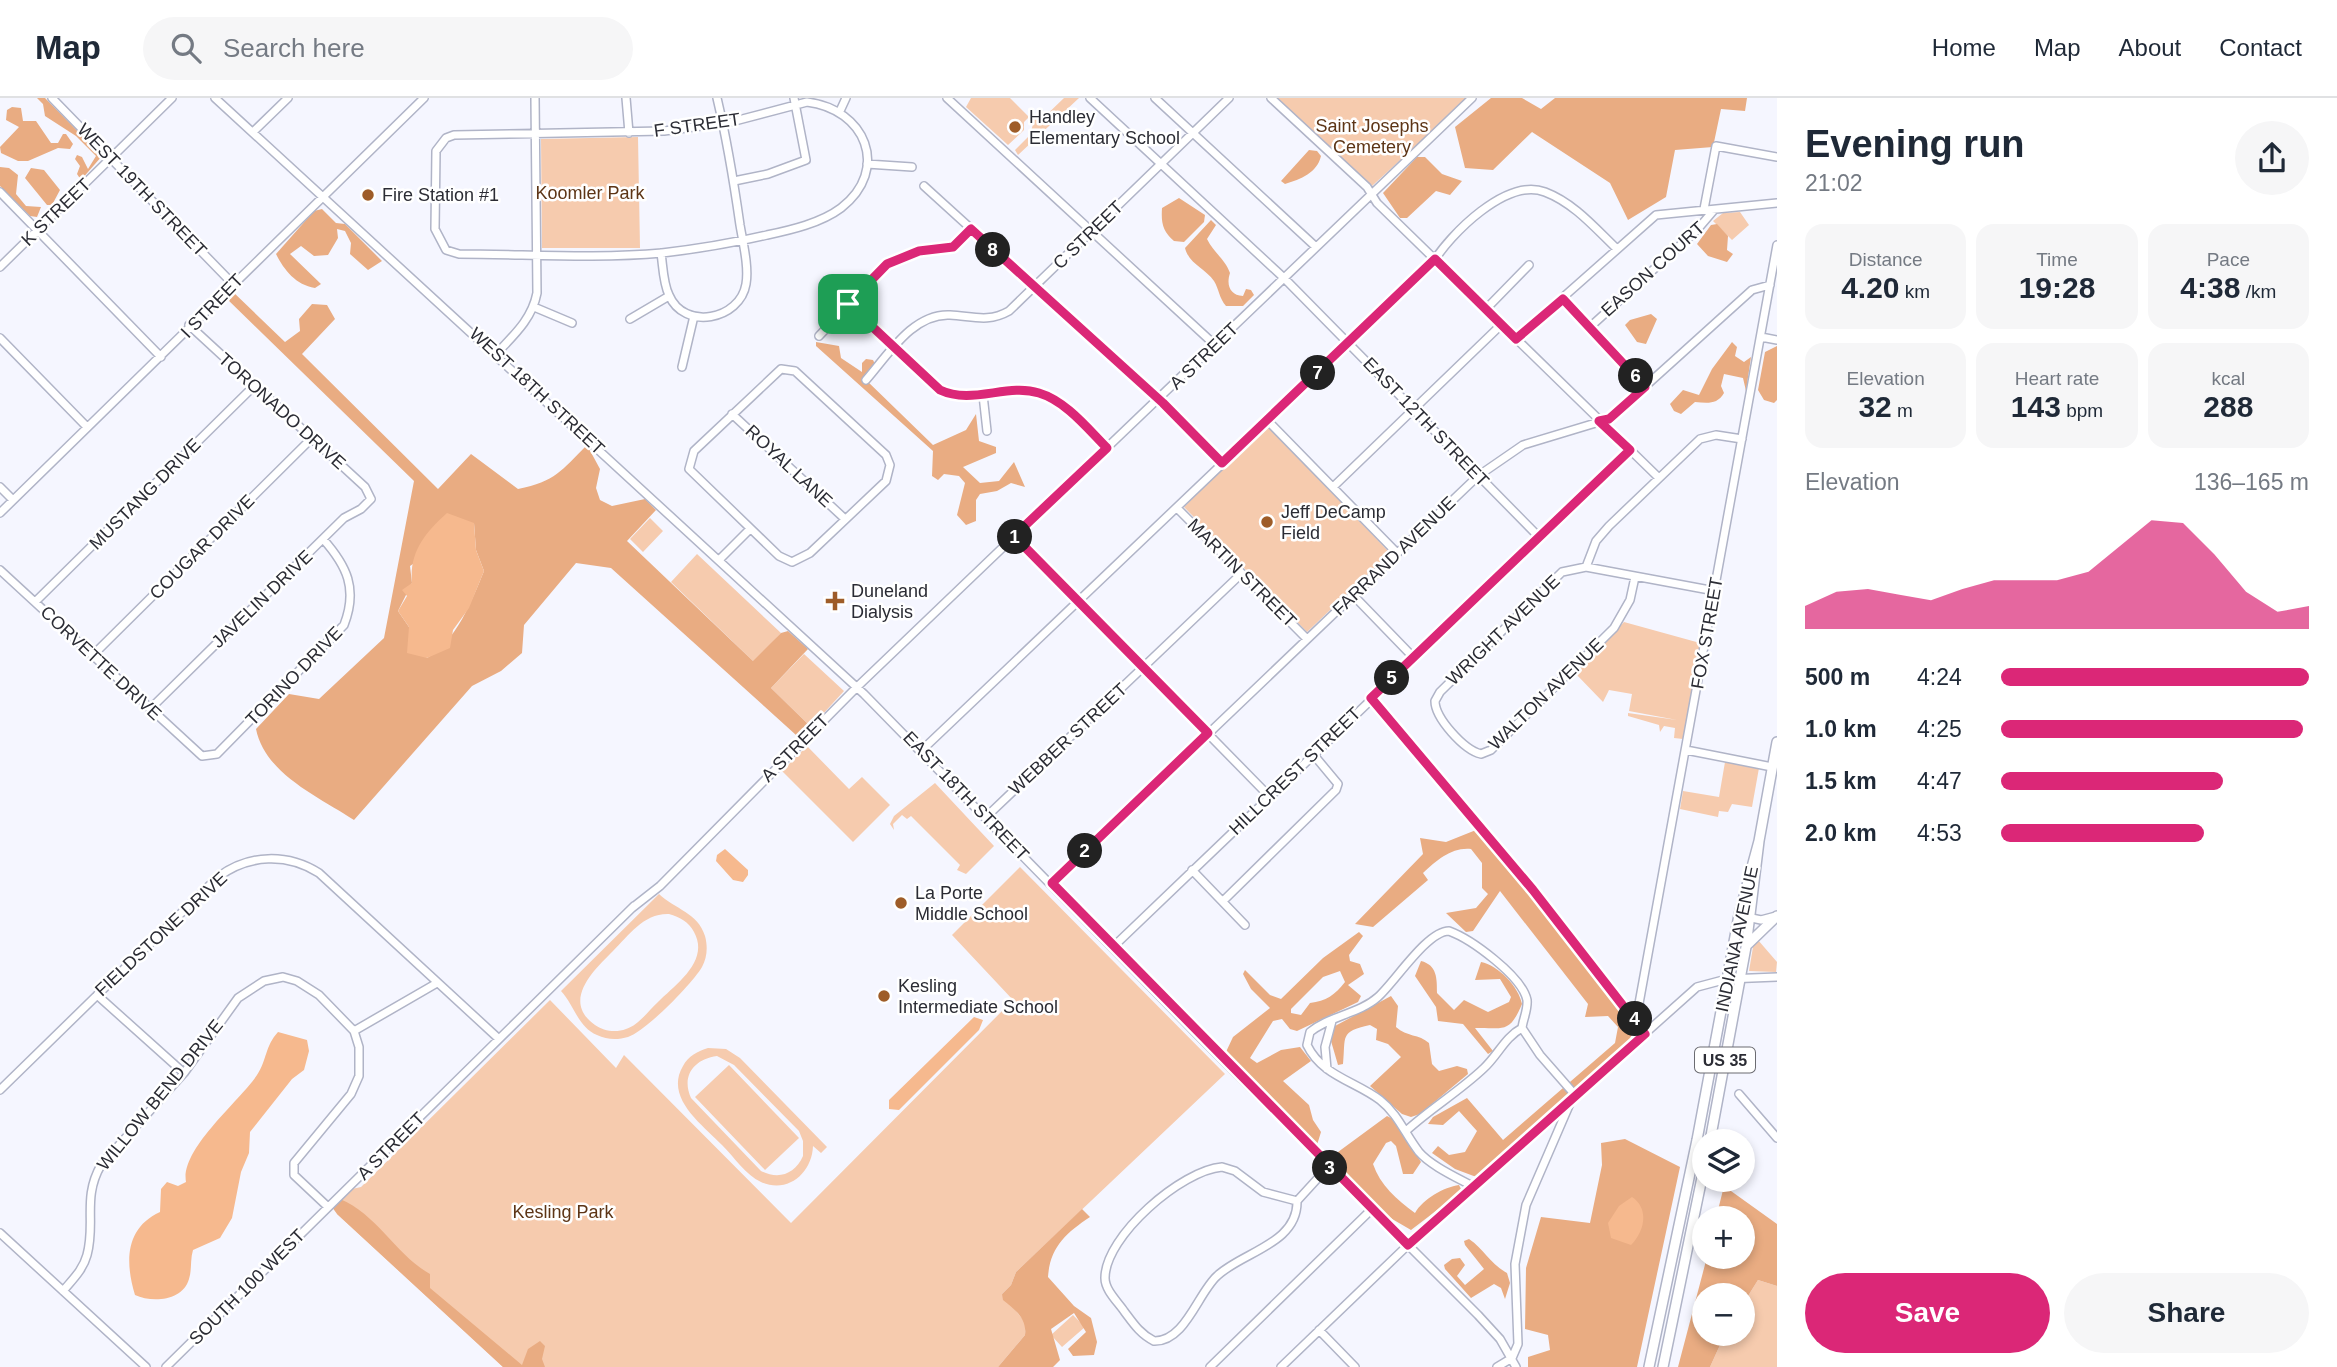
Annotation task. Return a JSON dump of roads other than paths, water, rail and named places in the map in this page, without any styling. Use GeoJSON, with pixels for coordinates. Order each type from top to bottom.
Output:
{"type":"FeatureCollection","features":[{"type":"Feature","properties":{"kind":"main road","name":"INDIANA AVENUE"},"geometry":{"type":"LineString","coordinates":[[1712,1129],[1751,918],[1759,841],[1777,742]]}},
{"type":"Feature","properties":{"kind":"main road","name":"INDIANA AVENUE"},"geometry":{"type":"LineString","coordinates":[[1700,1129],[1739,915],[1759,841]]}},
{"type":"Feature","properties":{"kind":"main road"},"geometry":{"type":"LineString","coordinates":[[1746,947],[1777,916]]}},
{"type":"Feature","properties":{"kind":"main road","name":"INDIANA AVENUE"},"geometry":{"type":"LineString","coordinates":[[1649,1367],[1692,1166]]}},
{"type":"Feature","properties":{"kind":"main road"},"geometry":{"type":"LineString","coordinates":[[1663,1367],[1699,1192]]}},
{"type":"Feature","properties":{"kind":"street","name":"K STREET"},"geometry":{"type":"LineString","coordinates":[[0,267],[172,98]]}},
{"type":"Feature","properties":{"kind":"street","name":"WEST 18TH STREET"},"geometry":{"type":"LineString","coordinates":[[215,98],[857,687]]}},
{"type":"Feature","properties":{"kind":"street"},"geometry":{"type":"LineString","coordinates":[[253,132],[288,98]]}},
{"type":"Feature","properties":{"kind":"street","name":"I STREET"},"geometry":{"type":"LineString","coordinates":[[0,513],[161,357],[189,325],[424,98]]}},
{"type":"Feature","properties":{"kind":"street"},"geometry":{"type":"LineString","coordinates":[[496,354],[523,326],[534,307],[537,133],[534,98]]}},
{"type":"Feature","properties":{"kind":"street"},"geometry":{"type":"LineString","coordinates":[[626,98],[629,133]]}},
{"type":"Feature","properties":{"kind":"street"},"geometry":{"type":"LineString","coordinates":[[661,253],[669,296],[680,309],[694,316],[724,314],[740,300],[747,281],[743,240],[718,98]]}},
{"type":"Feature","properties":{"kind":"street"},"geometry":{"type":"LineString","coordinates":[[537,254],[661,253],[743,240],[811,223],[839,209],[863,182],[867,164],[865,145],[858,128],[840,111],[846,98]]}},
{"type":"Feature","properties":{"kind":"street"},"geometry":{"type":"LineString","coordinates":[[947,98],[1215,345]]}},
{"type":"Feature","properties":{"kind":"street"},"geometry":{"type":"LineString","coordinates":[[1155,98],[1316,247]]}},
{"type":"Feature","properties":{"kind":"street","name":"C STREET"},"geometry":{"type":"LineString","coordinates":[[866,380],[915,326],[935,316],[953,315],[985,320],[999,317],[1034,287],[1230,98]]}},
{"type":"Feature","properties":{"kind":"street"},"geometry":{"type":"LineString","coordinates":[[1271,98],[1659,478]]}},
{"type":"Feature","properties":{"kind":"street","name":"A STREET"},"geometry":{"type":"LineString","coordinates":[[328,1207],[632,908],[653,893],[857,687],[1472,98]]}},
{"type":"Feature","properties":{"kind":"street","name":"WEST 19TH STREET"},"geometry":{"type":"LineString","coordinates":[[55,99],[232,283]]}},
{"type":"Feature","properties":{"kind":"street","name":"EAST 12TH STREET"},"geometry":{"type":"LineString","coordinates":[[1091,99],[1284,278],[1539,537]]}},
{"type":"Feature","properties":{"kind":"street"},"geometry":{"type":"LineString","coordinates":[[734,181],[768,174],[806,160],[794,100]]}},
{"type":"Feature","properties":{"kind":"street","name":"F STREET"},"geometry":{"type":"LineString","coordinates":[[537,254],[452,253],[437,236],[436,151],[446,138],[457,135],[629,133],[723,123],[765,114],[794,100],[824,104],[840,111]]}},
{"type":"Feature","properties":{"kind":"street"},"geometry":{"type":"LineString","coordinates":[[1704,209],[1716,145],[1777,157]]}},
{"type":"Feature","properties":{"kind":"street"},"geometry":{"type":"LineString","coordinates":[[867,164],[912,167]]}},
{"type":"Feature","properties":{"kind":"street"},"geometry":{"type":"LineString","coordinates":[[924,186],[1158,400],[1222,463]]}},
{"type":"Feature","properties":{"kind":"street"},"geometry":{"type":"LineString","coordinates":[[921,751],[1349,344],[1476,215],[1505,195],[1541,190],[1574,208],[1617,249]]}},
{"type":"Feature","properties":{"kind":"street"},"geometry":{"type":"LineString","coordinates":[[0,192],[161,357]]}},
{"type":"Feature","properties":{"kind":"street"},"geometry":{"type":"LineString","coordinates":[[1516,339],[1656,215],[1777,203]]}},
{"type":"Feature","properties":{"kind":"street","name":"EASON COURT"},"geometry":{"type":"LineString","coordinates":[[1590,327],[1696,231],[1714,210]]}},
{"type":"Feature","properties":{"kind":"street"},"geometry":{"type":"LineString","coordinates":[[819,337],[887,264],[919,251],[953,247],[971,229]]}},
{"type":"Feature","properties":{"kind":"street","name":"FOX STREET"},"geometry":{"type":"LineString","coordinates":[[1636,1020],[1777,245]]}},
{"type":"Feature","properties":{"kind":"street"},"geometry":{"type":"LineString","coordinates":[[1486,309],[1529,265]]}},
{"type":"Feature","properties":{"kind":"street","name":"FARRAND AVENUE"},"geometry":{"type":"LineString","coordinates":[[1052,883],[1478,476],[1523,445],[1609,419],[1752,290],[1770,285]]}},
{"type":"Feature","properties":{"kind":"street"},"geometry":{"type":"LineString","coordinates":[[630,319],[669,296]]}},
{"type":"Feature","properties":{"kind":"street"},"geometry":{"type":"LineString","coordinates":[[1563,299],[1645,387]]}},
{"type":"Feature","properties":{"kind":"street"},"geometry":{"type":"LineString","coordinates":[[848,304],[940,390],[951,395],[1019,390],[1045,395],[1066,408],[1107,448]]}},
{"type":"Feature","properties":{"kind":"street"},"geometry":{"type":"LineString","coordinates":[[534,307],[572,323]]}},
{"type":"Feature","properties":{"kind":"street"},"geometry":{"type":"LineString","coordinates":[[681,366],[694,316]]}},
{"type":"Feature","properties":{"kind":"street"},"geometry":{"type":"LineString","coordinates":[[1333,487],[1502,324]]}},
{"type":"Feature","properties":{"kind":"street","name":"TORONADO DRIVE"},"geometry":{"type":"LineString","coordinates":[[189,325],[365,486],[375,500]]}},
{"type":"Feature","properties":{"kind":"street"},"geometry":{"type":"LineString","coordinates":[[1761,337],[1777,340]]}},
{"type":"Feature","properties":{"kind":"street"},"geometry":{"type":"LineString","coordinates":[[0,338],[87,427]]}},
{"type":"Feature","properties":{"kind":"street"},"geometry":{"type":"LineString","coordinates":[[790,369],[883,452],[890,465],[886,481],[845,519],[810,553],[792,562],[779,556],[750,530],[690,469],[694,451],[777,371],[790,369]]}},
{"type":"Feature","properties":{"kind":"street","name":"MUSTANG DRIVE"},"geometry":{"type":"LineString","coordinates":[[35,602],[254,386]]}},
{"type":"Feature","properties":{"kind":"street"},"geometry":{"type":"LineString","coordinates":[[984,394],[988,431]]}},
{"type":"Feature","properties":{"kind":"street","name":"ROYAL LANE"},"geometry":{"type":"LineString","coordinates":[[732,414],[845,519]]}},
{"type":"Feature","properties":{"kind":"street"},"geometry":{"type":"LineString","coordinates":[[1268,421],[1397,553]]}},
{"type":"Feature","properties":{"kind":"street"},"geometry":{"type":"LineString","coordinates":[[1714,591],[1586,567],[1596,541],[1641,502],[1659,478],[1700,439],[1716,435],[1742,439]]}},
{"type":"Feature","properties":{"kind":"street","name":"COUGAR DRIVE"},"geometry":{"type":"LineString","coordinates":[[92,656],[312,438]]}},
{"type":"Feature","properties":{"kind":"street","name":"HILLCREST STREET"},"geometry":{"type":"LineString","coordinates":[[1113,947],[1630,450]]}},
{"type":"Feature","properties":{"kind":"street"},"geometry":{"type":"LineString","coordinates":[[0,487],[13,500]]}},
{"type":"Feature","properties":{"kind":"street","name":"JAVELIN DRIVE"},"geometry":{"type":"LineString","coordinates":[[150,709],[344,518],[375,500]]}},
{"type":"Feature","properties":{"kind":"street","name":"MARTIN STREET"},"geometry":{"type":"LineString","coordinates":[[1177,508],[1307,639]]}},
{"type":"Feature","properties":{"kind":"street"},"geometry":{"type":"LineString","coordinates":[[720,559],[750,530]]}},
{"type":"Feature","properties":{"kind":"street"},"geometry":{"type":"LineString","coordinates":[[1014,536],[1269,796]]}},
{"type":"Feature","properties":{"kind":"street","name":"TORINO DRIVE"},"geometry":{"type":"LineString","coordinates":[[202,757],[218,754],[344,625],[351,607],[352,590],[340,558],[323,539]]}},
{"type":"Feature","properties":{"kind":"street","name":"WRIGHT AVENUE"},"geometry":{"type":"LineString","coordinates":[[1437,712],[1435,701],[1440,692],[1555,578],[1569,568],[1586,567]]}},
{"type":"Feature","properties":{"kind":"street","name":"CORVETTE DRIVE"},"geometry":{"type":"LineString","coordinates":[[0,570],[202,757]]}},
{"type":"Feature","properties":{"kind":"street","name":"WEBBER STREET"},"geometry":{"type":"LineString","coordinates":[[986,817],[1241,574]]}},
{"type":"Feature","properties":{"kind":"street","name":"WALTON AVENUE"},"geometry":{"type":"LineString","coordinates":[[1437,712],[1469,748],[1481,754],[1492,750],[1614,628],[1630,600],[1635,577]]}},
{"type":"Feature","properties":{"kind":"street"},"geometry":{"type":"LineString","coordinates":[[1353,595],[1413,658]]}},
{"type":"Feature","properties":{"kind":"street","name":"EAST 18TH STREET"},"geometry":{"type":"LineString","coordinates":[[857,687],[1478,1315],[1516,1367]]}},
{"type":"Feature","properties":{"kind":"street"},"geometry":{"type":"LineString","coordinates":[[1371,698],[1462,810],[1488,835],[1645,1034]]}},
{"type":"Feature","properties":{"kind":"street"},"geometry":{"type":"LineString","coordinates":[[1686,750],[1772,766]]}},
{"type":"Feature","properties":{"kind":"street"},"geometry":{"type":"LineString","coordinates":[[1223,901],[1336,790],[1334,777],[1313,754]]}},
{"type":"Feature","properties":{"kind":"street","name":"FIELDSTONE DRIVE"},"geometry":{"type":"LineString","coordinates":[[0,1090],[218,877],[250,861],[271,858],[290,860],[319,873],[499,1039]]}},
{"type":"Feature","properties":{"kind":"street"},"geometry":{"type":"LineString","coordinates":[[1192,870],[1245,925]]}},
{"type":"Feature","properties":{"kind":"street"},"geometry":{"type":"LineString","coordinates":[[1739,915],[1761,920],[1777,916]]}},
{"type":"Feature","properties":{"kind":"street"},"geometry":{"type":"LineString","coordinates":[[1474,1186],[1428,1160],[1379,1100],[1327,1069],[1309,1050],[1306,1039],[1312,1029],[1376,998],[1429,941],[1445,930],[1454,932],[1508,970],[1520,985],[1527,1009],[1522,1028],[1574,1098]]}},
{"type":"Feature","properties":{"kind":"street","name":"WILLOW BEND DRIVE"},"geometry":{"type":"LineString","coordinates":[[63,1291],[79,1273],[87,1254],[89,1197],[96,1173],[184,1073],[238,998],[264,981],[283,977],[309,987],[354,1031]]}},
{"type":"Feature","properties":{"kind":"street"},"geometry":{"type":"LineString","coordinates":[[1281,1367],[1408,1245],[1697,987],[1727,979],[1777,977]]}},
{"type":"Feature","properties":{"kind":"street"},"geometry":{"type":"LineString","coordinates":[[328,1207],[294,1175],[293,1168],[297,1159],[355,1085],[360,1066],[359,1047],[354,1031],[437,982]]}},
{"type":"Feature","properties":{"kind":"street"},"geometry":{"type":"LineString","coordinates":[[97,995],[184,1073]]}},
{"type":"Feature","properties":{"kind":"street"},"geometry":{"type":"LineString","coordinates":[[1327,1069],[1325,1047],[1332,1021]]}},
{"type":"Feature","properties":{"kind":"street"},"geometry":{"type":"LineString","coordinates":[[1406,1131],[1470,1081],[1497,1054],[1512,1033],[1522,1028]]}},
{"type":"Feature","properties":{"kind":"street"},"geometry":{"type":"LineString","coordinates":[[1739,1094],[1777,1138]]}},
{"type":"Feature","properties":{"kind":"street"},"geometry":{"type":"LineString","coordinates":[[1497,1367],[1512,1358],[1518,1344],[1515,1264],[1526,1205],[1574,1098]]}},
{"type":"Feature","properties":{"kind":"street"},"geometry":{"type":"LineString","coordinates":[[1297,1201],[1263,1192],[1235,1171],[1222,1167],[1195,1175],[1156,1200],[1133,1225],[1109,1264],[1106,1284],[1143,1335],[1154,1341],[1166,1339],[1180,1327],[1216,1276],[1239,1258],[1281,1237],[1294,1216],[1297,1201],[1329,1166]]}},
{"type":"Feature","properties":{"kind":"street","name":"SOUTH 100 WEST"},"geometry":{"type":"LineString","coordinates":[[166,1367],[328,1207]]}},
{"type":"Feature","properties":{"kind":"street"},"geometry":{"type":"LineString","coordinates":[[1210,1367],[1372,1209]]}},
{"type":"Feature","properties":{"kind":"street"},"geometry":{"type":"LineString","coordinates":[[0,1233],[146,1367]]}},
{"type":"Feature","properties":{"kind":"street"},"geometry":{"type":"LineString","coordinates":[[1319,1330],[1355,1367]]}},
{"type":"Feature","properties":{"kind":"place","name":"Handley Elementary School"},"geometry":{"type":"Point","coordinates":[1015,127]}},
{"type":"Feature","properties":{"kind":"place","name":"Fire Station #1"},"geometry":{"type":"Point","coordinates":[368,195]}},
{"type":"Feature","properties":{"kind":"place","name":"Jeff DeCamp Field"},"geometry":{"type":"Point","coordinates":[1267,522]}},
{"type":"Feature","properties":{"kind":"place","name":"Duneland Dialysis"},"geometry":{"type":"Point","coordinates":[835,601]}},
{"type":"Feature","properties":{"kind":"place","name":"La Porte Middle School"},"geometry":{"type":"Point","coordinates":[901,903]}},
{"type":"Feature","properties":{"kind":"place","name":"Kesling Intermediate School"},"geometry":{"type":"Point","coordinates":[884,996]}},
{"type":"Feature","properties":{"kind":"park label","name":"Saint Josephs Cemetery"},"geometry":{"type":"Point","coordinates":[1372,136]}},
{"type":"Feature","properties":{"kind":"park label","name":"Koomler Park"},"geometry":{"type":"Point","coordinates":[590,193]}},
{"type":"Feature","properties":{"kind":"park label","name":"Kesling Park"},"geometry":{"type":"Point","coordinates":[563,1212]}}]}
